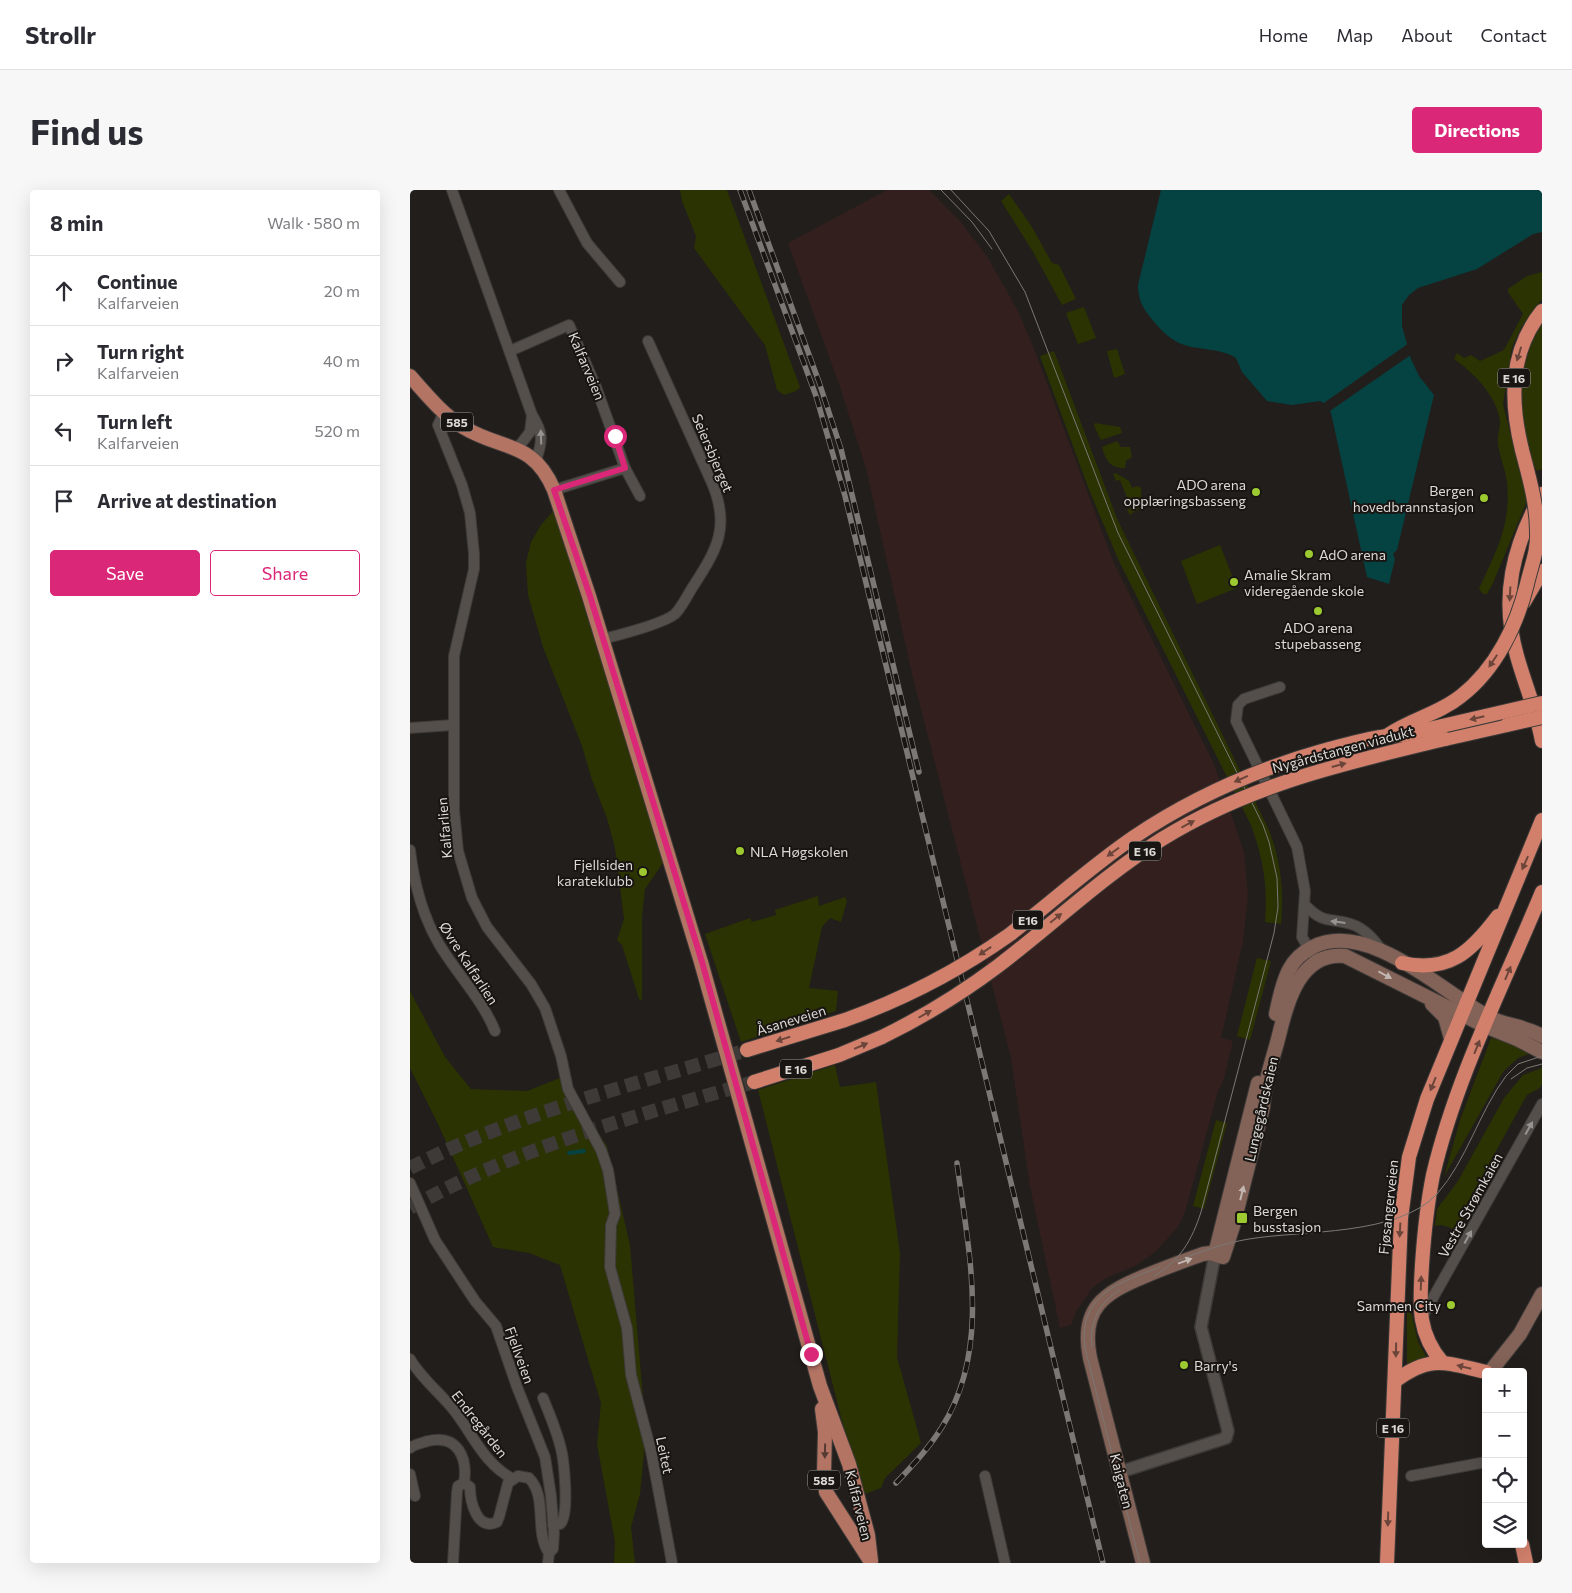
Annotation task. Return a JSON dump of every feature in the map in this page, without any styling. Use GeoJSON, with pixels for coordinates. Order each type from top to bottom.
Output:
{"type":"FeatureCollection","features":[{"type":"Feature","properties":{"kind":"highway","name":"E 16"},"geometry":{"type":"LineString","coordinates":[[1524,602],[1535,556],[1538,530],[1534,498],[1514,412],[1514,378],[1522,345],[1531,326],[1542,311]]}},
{"type":"Feature","properties":{"kind":"highway"},"geometry":{"type":"LineString","coordinates":[[1542,494],[1521,534],[1511,576],[1510,622],[1516,654],[1542,741]]}},
{"type":"Feature","properties":{"kind":"highway"},"geometry":{"type":"LineString","coordinates":[[1519,547],[1542,514]]}},
{"type":"Feature","properties":{"kind":"highway","name":"E 16"},"geometry":{"type":"LineString","coordinates":[[1388,735],[1403,724],[1436,712],[1468,690],[1497,655],[1542,571]]}},
{"type":"Feature","properties":{"kind":"highway","name":"E 16"},"geometry":{"type":"LineString","coordinates":[[1388,735],[1403,735],[1542,703]]}},
{"type":"Feature","properties":{"kind":"highway"},"geometry":{"type":"LineString","coordinates":[[1507,725],[1542,717]]}},
{"type":"Feature","properties":{"kind":"highway","name":"Nygårdstangen viadukt"},"geometry":{"type":"LineString","coordinates":[[754,1082],[839,1055],[895,1030],[953,997],[997,966],[1116,871],[1161,840],[1206,814],[1252,793],[1307,773],[1507,725],[1527,729],[1542,726]]}},
{"type":"Feature","properties":{"kind":"highway","name":"Nygårdstangen viadukt"},"geometry":{"type":"LineString","coordinates":[[845,1020],[904,997],[962,966],[1016,930],[1128,842],[1199,798],[1273,766],[1388,735]]}},
{"type":"Feature","properties":{"kind":"highway","name":"Fjøsangerveien"},"geometry":{"type":"LineString","coordinates":[[1387,1563],[1396,1381],[1401,1218],[1405,1181],[1419,1119],[1496,937],[1506,906],[1542,820]]}},
{"type":"Feature","properties":{"kind":"highway"},"geometry":{"type":"LineString","coordinates":[[1442,1362],[1430,1348],[1421,1319],[1423,1247],[1433,1176],[1451,1114],[1487,1022],[1542,892]]}},
{"type":"Feature","properties":{"kind":"highway","name":"E 16"},"geometry":{"type":"LineString","coordinates":[[1402,963],[1430,966],[1460,956],[1482,939],[1506,906]]}},
{"type":"Feature","properties":{"kind":"highway","name":"Åsaneveien"},"geometry":{"type":"LineString","coordinates":[[747,1050],[845,1020]]}},
{"type":"Feature","properties":{"kind":"highway"},"geometry":{"type":"LineString","coordinates":[[1396,1381],[1418,1366],[1442,1362],[1482,1371]]}},
{"type":"Feature","properties":{"kind":"highway"},"geometry":{"type":"LineString","coordinates":[[1523,1548],[1526,1563]]}},
{"type":"Feature","properties":{"kind":"main road","name":"585"},"geometry":{"type":"LineString","coordinates":[[410,376],[444,412],[476,434],[517,449],[536,460]]}},
{"type":"Feature","properties":{"kind":"main road","name":"Kalfarveien"},"geometry":{"type":"LineString","coordinates":[[536,460],[548,474],[554,490],[603,639],[702,962],[820,1386],[849,1464],[868,1535],[871,1562]]}},
{"type":"Feature","properties":{"kind":"main road","name":"Lungegårdskaien"},"geometry":{"type":"LineString","coordinates":[[1219,1255],[1286,975],[1294,963],[1309,949],[1323,943],[1340,940],[1355,942],[1384,952],[1464,1009],[1487,1022]]}},
{"type":"Feature","properties":{"kind":"main road","name":"Lungegårdskaien"},"geometry":{"type":"LineString","coordinates":[[1219,1255],[1234,1226],[1263,1107],[1264,1091],[1284,1014],[1299,979],[1318,961],[1330,956],[1344,956],[1420,994],[1464,1009]]}},
{"type":"Feature","properties":{"kind":"main road"},"geometry":{"type":"LineString","coordinates":[[1420,994],[1445,1017],[1452,1039]]}},
{"type":"Feature","properties":{"kind":"main road"},"geometry":{"type":"LineString","coordinates":[[1487,1022],[1520,1025],[1542,1036]]}},
{"type":"Feature","properties":{"kind":"main road"},"geometry":{"type":"LineString","coordinates":[[1487,1022],[1542,1052]]}},
{"type":"Feature","properties":{"kind":"main road","name":"Kaigaten"},"geometry":{"type":"LineString","coordinates":[[1143,1563],[1088,1347],[1088,1330],[1091,1316],[1108,1294],[1148,1275],[1203,1254],[1219,1255]]}},
{"type":"Feature","properties":{"kind":"main road"},"geometry":{"type":"LineString","coordinates":[[1493,1368],[1520,1334],[1542,1294]]}},
{"type":"Feature","properties":{"kind":"main road","name":"Kalfarveien"},"geometry":{"type":"LineString","coordinates":[[820,1386],[826,1432],[824,1474],[826,1492],[871,1562]]}},
{"type":"Feature","properties":{"kind":"street"},"geometry":{"type":"LineString","coordinates":[[452,190],[532,415],[542,434],[542,445],[536,460]]}},
{"type":"Feature","properties":{"kind":"street"},"geometry":{"type":"LineString","coordinates":[[559,190],[587,244],[620,282]]}},
{"type":"Feature","properties":{"kind":"street","name":"Kalfarveien"},"geometry":{"type":"LineString","coordinates":[[510,351],[569,325],[596,387],[625,468],[640,496]]}},
{"type":"Feature","properties":{"kind":"street","name":"Seiersbjerget"},"geometry":{"type":"LineString","coordinates":[[603,639],[674,614],[716,550],[722,522],[715,490],[648,341]]}},
{"type":"Feature","properties":{"kind":"street","name":"Kalfarlien"},"geometry":{"type":"LineString","coordinates":[[444,412],[438,424],[462,485],[470,513],[474,554],[474,569],[454,656],[454,824],[458,851],[467,884],[492,936],[531,984],[545,1008],[560,1051],[568,1089],[601,1151],[608,1170],[615,1214],[611,1225],[610,1267],[626,1328],[628,1354]]}},
{"type":"Feature","properties":{"kind":"street"},"geometry":{"type":"LineString","coordinates":[[517,449],[530,432],[532,415]]}},
{"type":"Feature","properties":{"kind":"street"},"geometry":{"type":"LineString","coordinates":[[554,490],[625,468]]}},
{"type":"Feature","properties":{"kind":"street"},"geometry":{"type":"LineString","coordinates":[[1280,687],[1244,699],[1238,705],[1236,722],[1297,847],[1304,879],[1306,906],[1301,931],[1302,937],[1318,961]]}},
{"type":"Feature","properties":{"kind":"street"},"geometry":{"type":"LineString","coordinates":[[410,728],[453,726]]}},
{"type":"Feature","properties":{"kind":"street","name":"Øvre Kalfarlien"},"geometry":{"type":"LineString","coordinates":[[410,850],[417,892],[426,919],[440,945],[470,988],[495,1031]]}},
{"type":"Feature","properties":{"kind":"street","name":"Lungegårdskaien"},"geometry":{"type":"LineString","coordinates":[[1306,906],[1324,920],[1345,922],[1359,927],[1384,952]]}},
{"type":"Feature","properties":{"kind":"street","name":"Vestre Strømkaien"},"geometry":{"type":"LineString","coordinates":[[1421,1319],[1542,1104]]}},
{"type":"Feature","properties":{"kind":"street","name":"Fjellveien"},"geometry":{"type":"LineString","coordinates":[[410,1183],[435,1240],[475,1301],[496,1326],[548,1467],[553,1525],[553,1549],[548,1558]]}},
{"type":"Feature","properties":{"kind":"street"},"geometry":{"type":"LineString","coordinates":[[1120,1472],[1222,1442],[1226,1438],[1228,1432],[1200,1327],[1219,1255]]}},
{"type":"Feature","properties":{"kind":"street","name":"Leitet"},"geometry":{"type":"LineString","coordinates":[[628,1354],[631,1376],[651,1451],[672,1563]]}},
{"type":"Feature","properties":{"kind":"street","name":"Endregården"},"geometry":{"type":"LineString","coordinates":[[410,1359],[433,1389],[459,1417],[485,1457],[494,1467],[513,1478],[524,1475],[534,1482],[538,1497],[543,1545],[548,1558]]}},
{"type":"Feature","properties":{"kind":"street","name":"Fjellveien"},"geometry":{"type":"LineString","coordinates":[[543,1398],[560,1443],[564,1471],[565,1516],[560,1524],[553,1525]]}},
{"type":"Feature","properties":{"kind":"street"},"geometry":{"type":"LineString","coordinates":[[410,1448],[432,1440],[448,1440],[453,1442],[459,1450],[462,1459],[464,1483],[470,1488],[471,1502],[483,1523],[497,1522],[508,1483],[513,1478]]}},
{"type":"Feature","properties":{"kind":"street"},"geometry":{"type":"LineString","coordinates":[[1411,1476],[1482,1463]]}},
{"type":"Feature","properties":{"kind":"street"},"geometry":{"type":"LineString","coordinates":[[410,1474],[415,1496]]}},
{"type":"Feature","properties":{"kind":"street"},"geometry":{"type":"LineString","coordinates":[[985,1476],[1006,1563]]}},
{"type":"Feature","properties":{"kind":"street"},"geometry":{"type":"LineString","coordinates":[[453,1563],[457,1492],[458,1486],[464,1483]]}},
{"type":"Feature","properties":{"kind":"shaded area"},"geometry":{"type":"Polygon","coordinates":[[[887,190],[929,190],[960,221],[988,258],[1020,315],[1113,561],[1214,764],[1244,852],[1248,896],[1243,941],[1221,1038],[1233,1041],[1185,1212],[1178,1227],[1155,1252],[1137,1265],[1106,1278],[1092,1288],[1077,1310],[1071,1325],[1060,1328],[1030,1186],[1011,1058],[913,678],[866,468],[839,384],[788,243],[887,190]]]}},
{"type":"Feature","properties":{"kind":"green space"},"geometry":{"type":"Polygon","coordinates":[[[680,190],[727,190],[800,387],[796,391],[784,395],[777,390],[765,345],[694,248],[696,236],[682,201],[680,190]]]}},
{"type":"Feature","properties":{"kind":"green space"},"geometry":{"type":"Polygon","coordinates":[[[1009,194],[1032,227],[1052,263],[1059,265],[1076,299],[1062,305],[1032,250],[1001,201],[1009,194]]]}},
{"type":"Feature","properties":{"kind":"green space"},"geometry":{"type":"Polygon","coordinates":[[[1542,272],[1542,299],[1522,326],[1512,347],[1503,404],[1527,501],[1493,583],[1487,594],[1483,594],[1479,589],[1501,538],[1507,512],[1507,483],[1498,443],[1499,414],[1490,395],[1477,378],[1454,359],[1457,353],[1464,358],[1471,355],[1480,361],[1504,350],[1523,314],[1508,292],[1508,289],[1527,276],[1542,272]]]}},
{"type":"Feature","properties":{"kind":"green space"},"geometry":{"type":"Polygon","coordinates":[[[1084,307],[1096,338],[1078,344],[1066,313],[1084,307]]]}},
{"type":"Feature","properties":{"kind":"green space"},"geometry":{"type":"Polygon","coordinates":[[[1542,318],[1542,469],[1537,471],[1525,440],[1518,380],[1527,348],[1542,318]]]}},
{"type":"Feature","properties":{"kind":"green space"},"geometry":{"type":"Polygon","coordinates":[[[1117,349],[1125,374],[1114,378],[1107,351],[1117,349]]]}},
{"type":"Feature","properties":{"kind":"green space"},"geometry":{"type":"Polygon","coordinates":[[[1054,351],[1118,521],[1269,830],[1281,876],[1281,924],[1265,922],[1266,896],[1264,871],[1250,823],[1118,559],[1088,487],[1040,356],[1054,351]]]}},
{"type":"Feature","properties":{"kind":"green space"},"geometry":{"type":"Polygon","coordinates":[[[1095,423],[1120,427],[1122,433],[1101,440],[1094,426],[1095,423]]]}},
{"type":"Feature","properties":{"kind":"green space"},"geometry":{"type":"Polygon","coordinates":[[[1117,441],[1121,447],[1130,447],[1132,457],[1126,461],[1125,468],[1116,467],[1109,463],[1102,447],[1117,441]]]}},
{"type":"Feature","properties":{"kind":"green space"},"geometry":{"type":"Polygon","coordinates":[[[1116,473],[1129,481],[1132,488],[1138,486],[1141,488],[1142,506],[1130,515],[1127,510],[1131,508],[1120,480],[1116,481],[1113,474],[1116,473]]]}},
{"type":"Feature","properties":{"kind":"green space"},"geometry":{"type":"Polygon","coordinates":[[[554,510],[624,731],[663,863],[645,889],[642,917],[642,1000],[639,999],[622,945],[617,940],[624,919],[615,848],[607,818],[592,780],[582,746],[543,647],[528,595],[526,563],[531,542],[541,525],[554,510]]]}},
{"type":"Feature","properties":{"kind":"green space"},"geometry":{"type":"Polygon","coordinates":[[[1220,545],[1237,588],[1197,604],[1181,561],[1220,545]]]}},
{"type":"Feature","properties":{"kind":"green space"},"geometry":{"type":"Polygon","coordinates":[[[818,896],[819,906],[845,897],[847,901],[841,922],[830,918],[822,927],[809,988],[838,991],[836,1011],[741,1042],[705,934],[750,918],[752,922],[776,915],[775,910],[818,896]]]}},
{"type":"Feature","properties":{"kind":"green space"},"geometry":{"type":"Polygon","coordinates":[[[1257,958],[1271,961],[1250,1040],[1237,1036],[1257,958]]]}},
{"type":"Feature","properties":{"kind":"green space"},"geometry":{"type":"Polygon","coordinates":[[[410,991],[445,1057],[471,1089],[527,1091],[560,1078],[607,1146],[630,1245],[646,1433],[640,1494],[631,1527],[635,1563],[614,1563],[615,1542],[597,1444],[601,1403],[560,1265],[529,1253],[493,1247],[439,1126],[410,1068],[410,991]]]}},
{"type":"Feature","properties":{"kind":"green space"},"geometry":{"type":"Polygon","coordinates":[[[1491,1038],[1511,1041],[1532,1053],[1518,1058],[1503,1072],[1444,1177],[1460,1120],[1491,1038]]]}},
{"type":"Feature","properties":{"kind":"green space"},"geometry":{"type":"Polygon","coordinates":[[[835,1065],[840,1087],[876,1082],[900,1253],[897,1357],[921,1443],[885,1478],[881,1488],[865,1494],[842,1421],[758,1090],[835,1065]]]}},
{"type":"Feature","properties":{"kind":"green space"},"geometry":{"type":"Polygon","coordinates":[[[1542,1068],[1542,1084],[1540,1088],[1527,1095],[1491,1160],[1493,1171],[1489,1178],[1485,1180],[1457,1230],[1442,1225],[1435,1226],[1437,1209],[1458,1181],[1504,1098],[1523,1075],[1542,1068]]]}},
{"type":"Feature","properties":{"kind":"green space"},"geometry":{"type":"Polygon","coordinates":[[[1216,1120],[1227,1123],[1204,1209],[1193,1206],[1216,1120]]]}},
{"type":"Feature","properties":{"kind":"green space"},"geometry":{"type":"Polygon","coordinates":[[[1407,1311],[1411,1311],[1418,1342],[1426,1356],[1407,1366],[1407,1311]]]}},
{"type":"Feature","properties":{"kind":"water"},"geometry":{"type":"Polygon","coordinates":[[[1161,190],[1542,190],[1542,232],[1533,234],[1477,269],[1418,288],[1409,295],[1402,305],[1402,326],[1411,359],[1419,376],[1434,395],[1397,550],[1393,554],[1395,559],[1389,584],[1367,577],[1331,413],[1325,404],[1320,401],[1292,405],[1267,401],[1242,372],[1236,358],[1222,352],[1175,341],[1160,328],[1145,310],[1141,302],[1138,285],[1161,190]]]}},
{"type":"Feature","properties":{"kind":"pier"},"geometry":{"type":"Polygon","coordinates":[[[1409,343],[1412,354],[1327,413],[1321,405],[1409,343]]]}},
{"type":"Feature","properties":{"kind":"waterway"},"geometry":{"type":"LineString","coordinates":[[569,1153],[584,1151]]}},
{"type":"Feature","properties":{"kind":"tunnel"},"geometry":{"type":"LineString","coordinates":[[410,1168],[492,1131],[534,1116],[618,1088],[747,1050]]}},
{"type":"Feature","properties":{"kind":"tunnel"},"geometry":{"type":"LineString","coordinates":[[410,1208],[451,1186],[535,1150],[666,1107],[754,1082]]}},
{"type":"Feature","properties":{"kind":"tram line"},"geometry":{"type":"LineString","coordinates":[[941,190],[972,222],[992,249]]}},
{"type":"Feature","properties":{"kind":"tram line"},"geometry":{"type":"LineString","coordinates":[[951,190],[989,231],[1025,292],[1118,533],[1263,825],[1277,878],[1278,907],[1274,933],[1201,1212],[1194,1232],[1184,1249],[1171,1264],[1154,1276]]}},
{"type":"Feature","properties":{"kind":"tram line"},"geometry":{"type":"LineString","coordinates":[[1176,1261],[1221,1245],[1271,1236],[1349,1229],[1399,1217],[1420,1208],[1437,1194],[1457,1166],[1488,1105],[1506,1076],[1518,1064],[1542,1056]]}},
{"type":"Feature","properties":{"kind":"tram line"},"geometry":{"type":"LineString","coordinates":[[1511,1079],[1527,1068],[1542,1064]]}},
{"type":"Feature","properties":{"kind":"tram line"},"geometry":{"type":"LineString","coordinates":[[1140,1563],[1085,1348],[1085,1330],[1088,1315],[1104,1293],[1116,1285],[1160,1267]]}},
{"type":"Feature","properties":{"kind":"tram line"},"geometry":{"type":"LineString","coordinates":[[1092,1347],[1092,1330],[1097,1314],[1106,1301],[1120,1290]]}},
{"type":"Feature","properties":{"kind":"railway"},"geometry":{"type":"LineString","coordinates":[[740,190],[816,396],[845,496],[1103,1563]]}},
{"type":"Feature","properties":{"kind":"railway"},"geometry":{"type":"LineString","coordinates":[[749,190],[819,382],[841,449],[919,772]]}},
{"type":"Feature","properties":{"kind":"railway"},"geometry":{"type":"LineString","coordinates":[[896,1483],[915,1463],[942,1427],[957,1396],[967,1364],[972,1331],[972,1298],[970,1264],[957,1163]]}},
{"type":"Feature","properties":{"kind":"place","name":"ADO arena opplæringsbasseng"},"geometry":{"type":"Point","coordinates":[1256,492]}},
{"type":"Feature","properties":{"kind":"place","name":"Bergen hovedbrannstasjon"},"geometry":{"type":"Point","coordinates":[1484,498]}},
{"type":"Feature","properties":{"kind":"place","name":"AdO arena"},"geometry":{"type":"Point","coordinates":[1309,554]}},
{"type":"Feature","properties":{"kind":"place","name":"Amalie Skram videregående skole"},"geometry":{"type":"Point","coordinates":[1234,582]}},
{"type":"Feature","properties":{"kind":"place","name":"ADO arena stupebasseng"},"geometry":{"type":"Point","coordinates":[1318,611]}},
{"type":"Feature","properties":{"kind":"place","name":"NLA Høgskolen"},"geometry":{"type":"Point","coordinates":[740,851]}},
{"type":"Feature","properties":{"kind":"place","name":"Fjellsiden karateklubb"},"geometry":{"type":"Point","coordinates":[643,872]}},
{"type":"Feature","properties":{"kind":"place","name":"Bergen busstasjon"},"geometry":{"type":"Point","coordinates":[1242,1218]}},
{"type":"Feature","properties":{"kind":"place","name":"Sammen City"},"geometry":{"type":"Point","coordinates":[1451,1305]}},
{"type":"Feature","properties":{"kind":"place","name":"Barry's"},"geometry":{"type":"Point","coordinates":[1184,1365]}},
{"type":"Feature","properties":{"kind":"route"},"geometry":{"type":"LineString","coordinates":[[615,436],[625,468],[554,490],[590,596],[702,962],[811,1354]]}}]}
